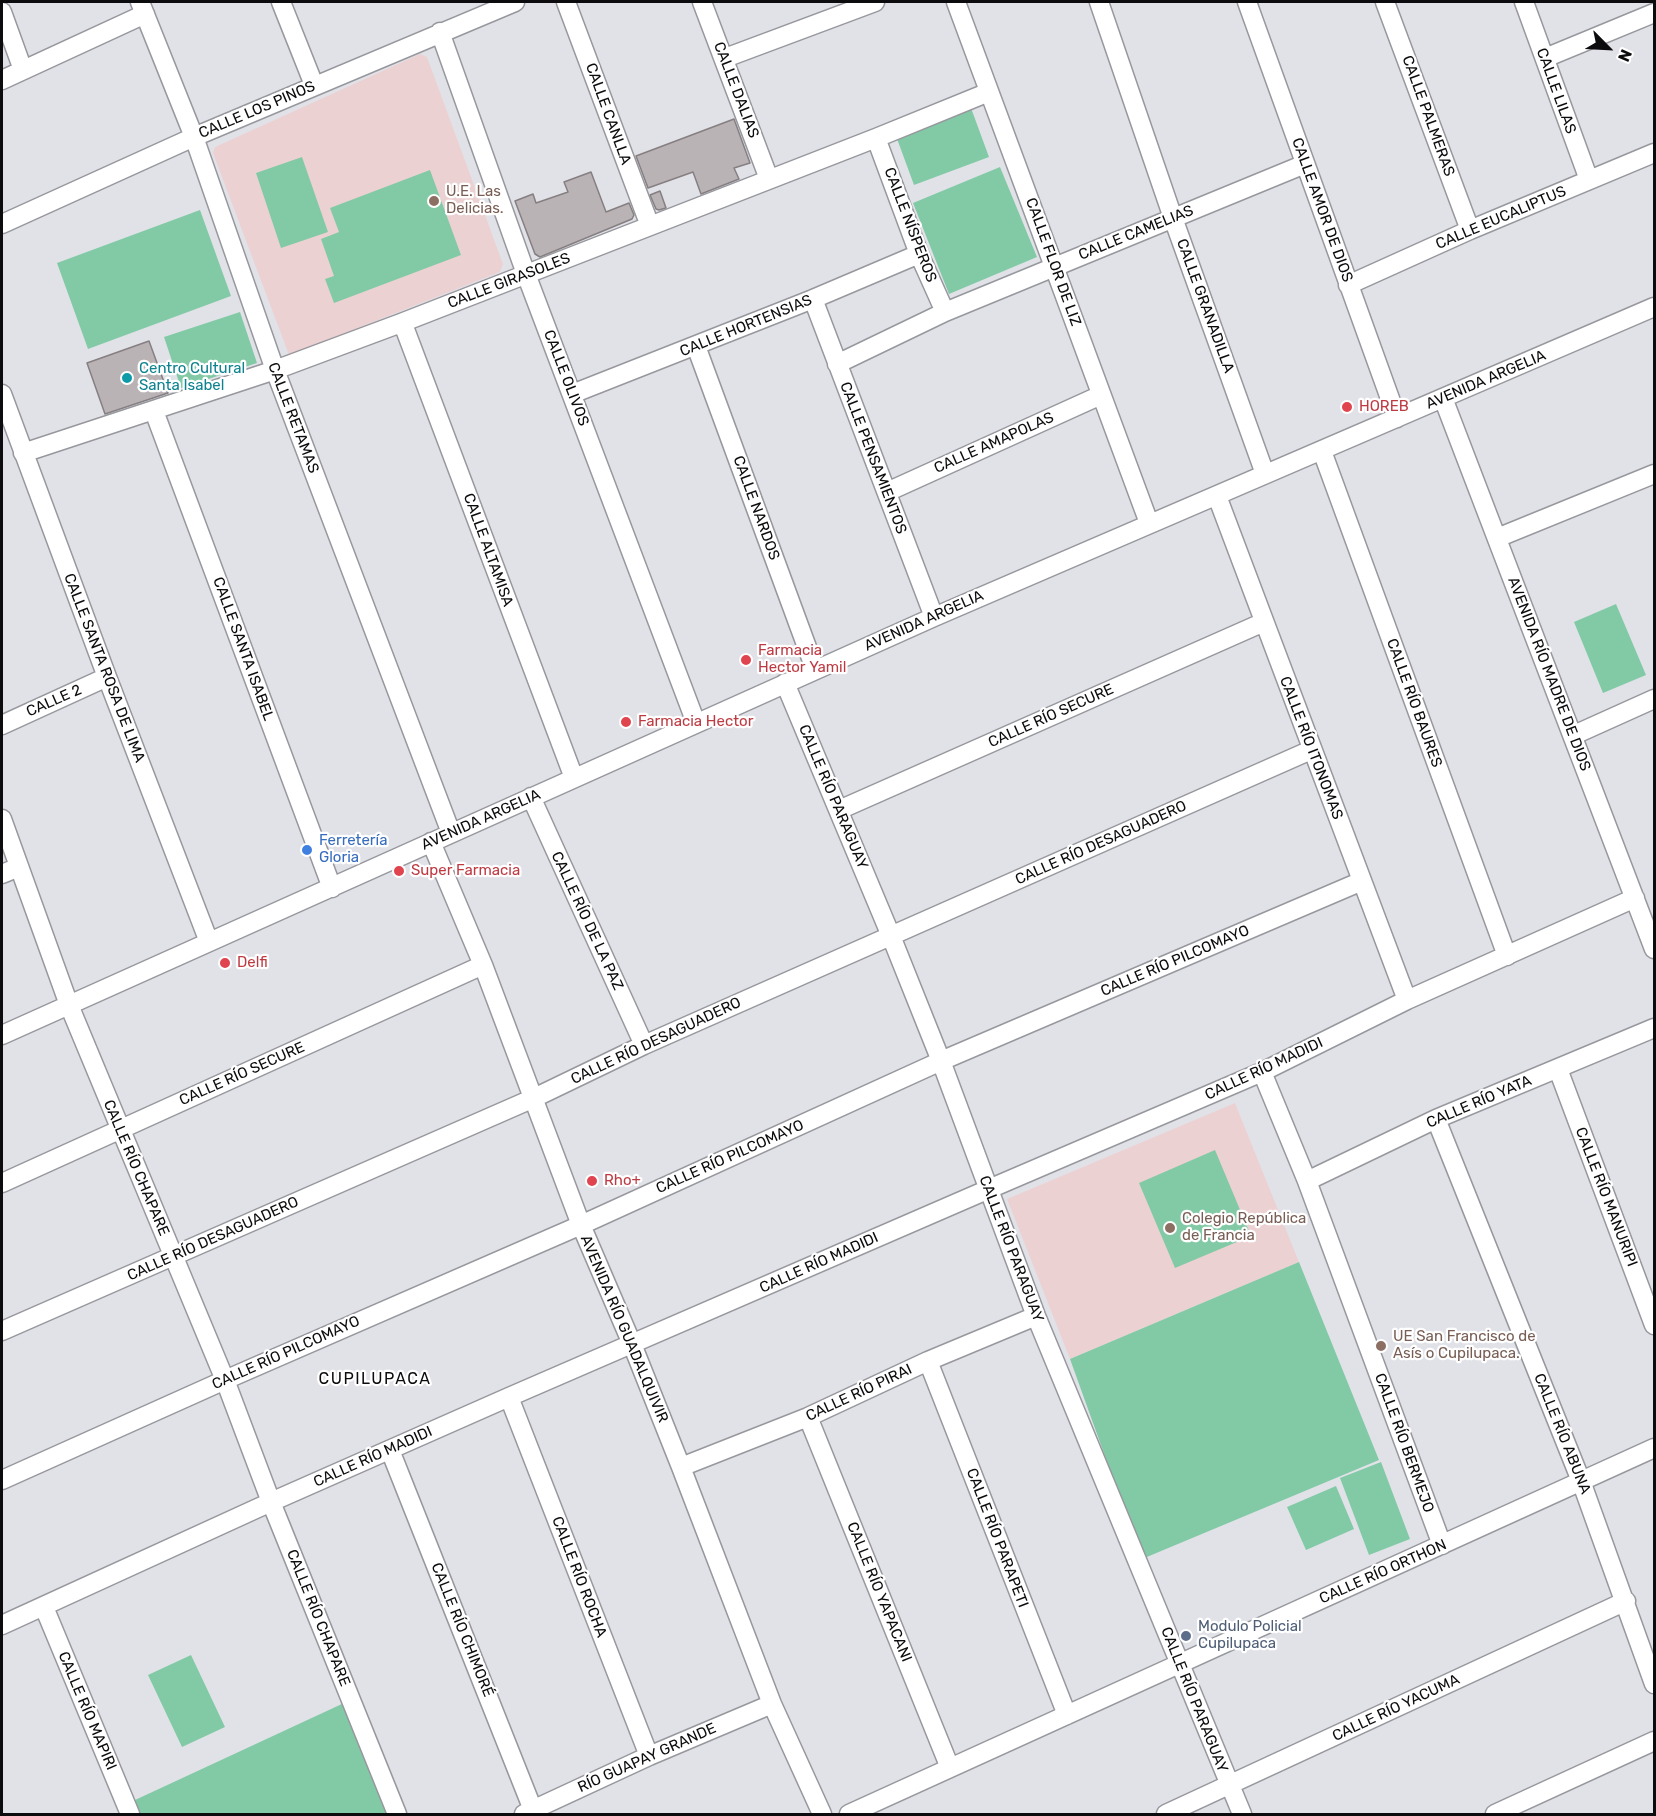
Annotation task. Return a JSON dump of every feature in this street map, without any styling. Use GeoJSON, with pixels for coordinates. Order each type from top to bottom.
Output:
{"type":"FeatureCollection","features":[{"type":"Feature","properties":{"kind":"street"},"geometry":{"type":"LineString","coordinates":[[282,2],[314,85]]}},
{"type":"Feature","properties":{"kind":"street","name":"CALLE LOS PINOS"},"geometry":{"type":"LineString","coordinates":[[2,224],[314,85],[515,2]]}},
{"type":"Feature","properties":{"kind":"street","name":"CALLE CANLLA"},"geometry":{"type":"LineString","coordinates":[[566,2],[650,226]]}},
{"type":"Feature","properties":{"kind":"street","name":"CALLE DALIAS"},"geometry":{"type":"LineString","coordinates":[[702,2],[769,179]]}},
{"type":"Feature","properties":{"kind":"street"},"geometry":{"type":"LineString","coordinates":[[725,58],[875,2]]}},
{"type":"Feature","properties":{"kind":"street","name":"CALLE FLOR DE LIZ"},"geometry":{"type":"LineString","coordinates":[[956,2],[1149,523]]}},
{"type":"Feature","properties":{"kind":"street","name":"CALLE GRANADILLA"},"geometry":{"type":"LineString","coordinates":[[1100,2],[1173,218],[1265,474]]}},
{"type":"Feature","properties":{"kind":"street","name":"CALLE AMOR DE DIOS"},"geometry":{"type":"LineString","coordinates":[[1247,2],[1397,418]]}},
{"type":"Feature","properties":{"kind":"street","name":"CALLE PALMERAS"},"geometry":{"type":"LineString","coordinates":[[1385,2],[1470,230]]}},
{"type":"Feature","properties":{"kind":"street","name":"CALLE LILAS"},"geometry":{"type":"LineString","coordinates":[[1524,2],[1589,180]]}},
{"type":"Feature","properties":{"kind":"street"},"geometry":{"type":"LineString","coordinates":[[2,80],[143,8]]}},
{"type":"Feature","properties":{"kind":"street","name":"CALLE RETAMAS"},"geometry":{"type":"LineString","coordinates":[[143,8],[194,137],[275,370],[451,833]]}},
{"type":"Feature","properties":{"kind":"street"},"geometry":{"type":"LineString","coordinates":[[2,12],[23,70]]}},
{"type":"Feature","properties":{"kind":"street"},"geometry":{"type":"LineString","coordinates":[[1545,58],[1654,13]]}},
{"type":"Feature","properties":{"kind":"street","name":"CALLE OLIVOS"},"geometry":{"type":"LineString","coordinates":[[440,32],[526,274],[696,723]]}},
{"type":"Feature","properties":{"kind":"street","name":"CALLE GIRASOLES"},"geometry":{"type":"LineString","coordinates":[[23,453],[275,370],[401,323],[989,92]]}},
{"type":"Feature","properties":{"kind":"street","name":"CALLE NÍSPEROS"},"geometry":{"type":"LineString","coordinates":[[876,138],[919,254],[945,312]]}},
{"type":"Feature","properties":{"kind":"street","name":"CALLE EUCALIPTUS"},"geometry":{"type":"LineString","coordinates":[[1348,285],[1470,230],[1654,155]]}},
{"type":"Feature","properties":{"kind":"street","name":"CALLE CAMELIAS"},"geometry":{"type":"LineString","coordinates":[[837,364],[945,312],[1305,164]]}},
{"type":"Feature","properties":{"kind":"street","name":"CALLE HORTENSIAS"},"geometry":{"type":"LineString","coordinates":[[572,394],[813,299],[919,254]]}},
{"type":"Feature","properties":{"kind":"street","name":"CALLE PENSAMIENTOS"},"geometry":{"type":"LineString","coordinates":[[813,299],[934,617]]}},
{"type":"Feature","properties":{"kind":"street","name":"AVENIDA ARGELIA"},"geometry":{"type":"LineString","coordinates":[[2,1035],[815,669],[1654,307]]}},
{"type":"Feature","properties":{"kind":"street","name":"CALLE ALTAMISA"},"geometry":{"type":"LineString","coordinates":[[401,323],[574,778]]}},
{"type":"Feature","properties":{"kind":"street","name":"CALLE NARDOS"},"geometry":{"type":"LineString","coordinates":[[696,346],[815,669]]}},
{"type":"Feature","properties":{"kind":"street","name":"CALLE SANTA ROSA DE LIMA"},"geometry":{"type":"LineString","coordinates":[[2,394],[209,942]]}},
{"type":"Feature","properties":{"kind":"street","name":"CALLE AMAPOLAS"},"geometry":{"type":"LineString","coordinates":[[886,492],[1101,395]]}},
{"type":"Feature","properties":{"kind":"street","name":"AVENIDA RÍO MADRE DE DIOS"},"geometry":{"type":"LineString","coordinates":[[1443,398],[1635,898],[1651,930],[1654,949]]}},
{"type":"Feature","properties":{"kind":"street","name":"CALLE SANTA ISABEL"},"geometry":{"type":"LineString","coordinates":[[154,411],[332,888]]}},
{"type":"Feature","properties":{"kind":"street","name":"CALLE RÍO BAURES"},"geometry":{"type":"LineString","coordinates":[[1322,451],[1507,956]]}},
{"type":"Feature","properties":{"kind":"street"},"geometry":{"type":"LineString","coordinates":[[1497,538],[1654,474]]}},
{"type":"Feature","properties":{"kind":"street","name":"CALLE RÍO ITONOMAS"},"geometry":{"type":"LineString","coordinates":[[1217,496],[1407,1000]]}},
{"type":"Feature","properties":{"kind":"street","name":"CALLE RÍO SECURE"},"geometry":{"type":"LineString","coordinates":[[838,810],[1264,622]]}},
{"type":"Feature","properties":{"kind":"street","name":"CALLE 2"},"geometry":{"type":"LineString","coordinates":[[2,724],[107,677]]}},
{"type":"Feature","properties":{"kind":"street","name":"CALLE RÍO PARAGUAY"},"geometry":{"type":"LineString","coordinates":[[785,683],[941,1061],[1036,1316],[1242,1815]]}},
{"type":"Feature","properties":{"kind":"street"},"geometry":{"type":"LineString","coordinates":[[1574,735],[1654,699]]}},
{"type":"Feature","properties":{"kind":"street","name":"CALLE RÍO DESAGUADERO"},"geometry":{"type":"LineString","coordinates":[[2,1331],[534,1098],[644,1044],[1311,750]]}},
{"type":"Feature","properties":{"kind":"street","name":"CALLE RÍO DE LA PAZ"},"geometry":{"type":"LineString","coordinates":[[531,797],[644,1044]]}},
{"type":"Feature","properties":{"kind":"street","name":"CALLE RÍO CHAPARE"},"geometry":{"type":"LineString","coordinates":[[2,819],[69,1005],[119,1130],[225,1380],[271,1502],[397,1815]]}},
{"type":"Feature","properties":{"kind":"street","name":"AVENIDA RÍO GUADALQUIVIR"},"geometry":{"type":"LineString","coordinates":[[431,842],[483,965],[581,1225],[632,1344],[772,1704],[822,1815]]}},
{"type":"Feature","properties":{"kind":"street"},"geometry":{"type":"LineString","coordinates":[[2,874],[19,867]]}},
{"type":"Feature","properties":{"kind":"street","name":"CALLE RÍO PILCOMAYO"},"geometry":{"type":"LineString","coordinates":[[2,1480],[581,1225],[941,1061],[1362,881]]}},
{"type":"Feature","properties":{"kind":"street","name":"CALLE RÍO MADIDI"},"geometry":{"type":"LineString","coordinates":[[2,1625],[271,1502],[509,1397],[1262,1072],[1407,1000],[1635,898]]}},
{"type":"Feature","properties":{"kind":"street","name":"CALLE RÍO SECURE"},"geometry":{"type":"LineString","coordinates":[[2,1183],[483,965]]}},
{"type":"Feature","properties":{"kind":"street","name":"CALLE RÍO YATA"},"geometry":{"type":"LineString","coordinates":[[1307,1181],[1436,1119],[1654,1028]]}},
{"type":"Feature","properties":{"kind":"street","name":"CALLE RÍO MANURIPI"},"geometry":{"type":"LineString","coordinates":[[1557,1069],[1654,1325]]}},
{"type":"Feature","properties":{"kind":"street","name":"CALLE RÍO BERMEJO"},"geometry":{"type":"LineString","coordinates":[[1262,1072],[1307,1181],[1442,1545]]}},
{"type":"Feature","properties":{"kind":"street","name":"CALLE RÍO ABUNA"},"geometry":{"type":"LineString","coordinates":[[1436,1119],[1581,1481],[1654,1684]]}},
{"type":"Feature","properties":{"kind":"street","name":"CALLE RÍO PIRAI"},"geometry":{"type":"LineString","coordinates":[[681,1467],[808,1417],[928,1361],[1036,1316]]}},
{"type":"Feature","properties":{"kind":"street","name":"CALLE RÍO PARAPETI"},"geometry":{"type":"LineString","coordinates":[[928,1361],[1066,1716]]}},
{"type":"Feature","properties":{"kind":"street","name":"CALLE RÍO ROCHA"},"geometry":{"type":"LineString","coordinates":[[509,1397],[649,1756]]}},
{"type":"Feature","properties":{"kind":"street","name":"CALLE RÍO YAPACANI"},"geometry":{"type":"LineString","coordinates":[[808,1417],[950,1768]]}},
{"type":"Feature","properties":{"kind":"street","name":"CALLE RÍO ORTHON"},"geometry":{"type":"LineString","coordinates":[[849,1815],[1654,1448]]}},
{"type":"Feature","properties":{"kind":"street","name":"CALLE RÍO CHIMORÉ"},"geometry":{"type":"LineString","coordinates":[[390,1450],[528,1812]]}},
{"type":"Feature","properties":{"kind":"street","name":"CALLE RÍO YACUMA"},"geometry":{"type":"LineString","coordinates":[[1166,1815],[1626,1602]]}},
{"type":"Feature","properties":{"kind":"street","name":"CALLE RÍO MAPIRI"},"geometry":{"type":"LineString","coordinates":[[44,1607],[130,1815]]}},
{"type":"Feature","properties":{"kind":"street","name":"RÍO GUAPAY GRANDE"},"geometry":{"type":"LineString","coordinates":[[528,1812],[649,1756],[772,1704]]}},
{"type":"Feature","properties":{"kind":"street"},"geometry":{"type":"LineString","coordinates":[[1495,1815],[1654,1741]]}},
{"type":"Feature","properties":{"kind":"shaded area"},"geometry":{"type":"Polygon","coordinates":[[[420,54],[427,57],[503,264],[500,272],[289,355],[213,153],[215,147],[420,54]]]}},
{"type":"Feature","properties":{"kind":"shaded area"},"geometry":{"type":"Polygon","coordinates":[[[1235,1103],[1299,1262],[1070,1359],[1007,1199],[1235,1103]]]}},
{"type":"Feature","properties":{"kind":"green space"},"geometry":{"type":"Polygon","coordinates":[[[971,108],[989,157],[914,185],[896,136],[971,108]]]}},
{"type":"Feature","properties":{"kind":"green space"},"geometry":{"type":"Polygon","coordinates":[[[302,157],[328,232],[281,248],[256,173],[302,157]]]}},
{"type":"Feature","properties":{"kind":"green space"},"geometry":{"type":"Polygon","coordinates":[[[1000,167],[1037,257],[949,294],[913,203],[1000,167]]]}},
{"type":"Feature","properties":{"kind":"green space"},"geometry":{"type":"Polygon","coordinates":[[[430,170],[461,255],[334,303],[325,279],[334,276],[321,239],[339,232],[330,208],[430,170]]]}},
{"type":"Feature","properties":{"kind":"green space"},"geometry":{"type":"Polygon","coordinates":[[[200,210],[231,296],[88,349],[57,263],[200,210]]]}},
{"type":"Feature","properties":{"kind":"green space"},"geometry":{"type":"Polygon","coordinates":[[[240,312],[257,363],[181,388],[164,337],[240,312]]]}},
{"type":"Feature","properties":{"kind":"green space"},"geometry":{"type":"Polygon","coordinates":[[[1616,604],[1646,675],[1603,693],[1574,622],[1616,604]]]}},
{"type":"Feature","properties":{"kind":"green space"},"geometry":{"type":"Polygon","coordinates":[[[1215,1150],[1251,1236],[1175,1268],[1139,1183],[1215,1150]]]}},
{"type":"Feature","properties":{"kind":"green space"},"geometry":{"type":"Polygon","coordinates":[[[1299,1262],[1379,1460],[1142,1559],[1070,1359],[1299,1262]]]}},
{"type":"Feature","properties":{"kind":"green space"},"geometry":{"type":"Polygon","coordinates":[[[1381,1462],[1410,1539],[1369,1555],[1340,1478],[1381,1462]]]}},
{"type":"Feature","properties":{"kind":"green space"},"geometry":{"type":"Polygon","coordinates":[[[1336,1486],[1354,1529],[1306,1550],[1287,1507],[1336,1486]]]}},
{"type":"Feature","properties":{"kind":"green space"},"geometry":{"type":"Polygon","coordinates":[[[191,1655],[225,1727],[182,1747],[148,1675],[191,1655]]]}},
{"type":"Feature","properties":{"kind":"green space"},"geometry":{"type":"Polygon","coordinates":[[[344,1703],[390,1814],[139,1814],[135,1800],[344,1703]]]}},
{"type":"Feature","properties":{"kind":"building"},"geometry":{"type":"Polygon","coordinates":[[[734,119],[750,163],[734,168],[739,179],[701,194],[693,172],[648,188],[636,156],[734,119]]]}},
{"type":"Feature","properties":{"kind":"building"},"geometry":{"type":"Polygon","coordinates":[[[591,172],[606,212],[629,203],[634,215],[632,219],[540,257],[535,254],[515,201],[533,194],[536,203],[568,192],[564,182],[591,172]]]}},
{"type":"Feature","properties":{"kind":"building"},"geometry":{"type":"Polygon","coordinates":[[[660,191],[666,208],[659,210],[656,209],[650,195],[660,191]]]}},
{"type":"Feature","properties":{"kind":"building","name":"Centro Cultural Santa Isabel"},"geometry":{"type":"Polygon","coordinates":[[[149,341],[168,393],[105,414],[87,363],[149,341]]]}},
{"type":"Feature","properties":{"kind":"place","name":"U.E. Las Delicias."},"geometry":{"type":"Point","coordinates":[434,201]}},
{"type":"Feature","properties":{"kind":"place","name":"Centro Cultural Santa Isabel"},"geometry":{"type":"Point","coordinates":[127,378]}},
{"type":"Feature","properties":{"kind":"place","name":"HOREB"},"geometry":{"type":"Point","coordinates":[1347,407]}},
{"type":"Feature","properties":{"kind":"place","name":"Farmacia Hector Yamil"},"geometry":{"type":"Point","coordinates":[746,660]}},
{"type":"Feature","properties":{"kind":"place","name":"Farmacia Hector"},"geometry":{"type":"Point","coordinates":[626,722]}},
{"type":"Feature","properties":{"kind":"place","name":"Ferretería Gloria"},"geometry":{"type":"Point","coordinates":[307,850]}},
{"type":"Feature","properties":{"kind":"place","name":"Super Farmacia"},"geometry":{"type":"Point","coordinates":[399,871]}},
{"type":"Feature","properties":{"kind":"place","name":"Delfi"},"geometry":{"type":"Point","coordinates":[225,963]}},
{"type":"Feature","properties":{"kind":"place","name":"Rho+"},"geometry":{"type":"Point","coordinates":[592,1181]}},
{"type":"Feature","properties":{"kind":"place","name":"Colegio República de Francia"},"geometry":{"type":"Point","coordinates":[1170,1228]}},
{"type":"Feature","properties":{"kind":"place","name":"UE San Francisco de Asís o Cupilupaca."},"geometry":{"type":"Point","coordinates":[1381,1346]}},
{"type":"Feature","properties":{"kind":"place","name":"Modulo Policial Cupilupaca"},"geometry":{"type":"Point","coordinates":[1186,1636]}},
{"type":"Feature","properties":{"kind":"district","name":"CUPILUPACA"},"geometry":{"type":"Point","coordinates":[375,1379]}}]}
